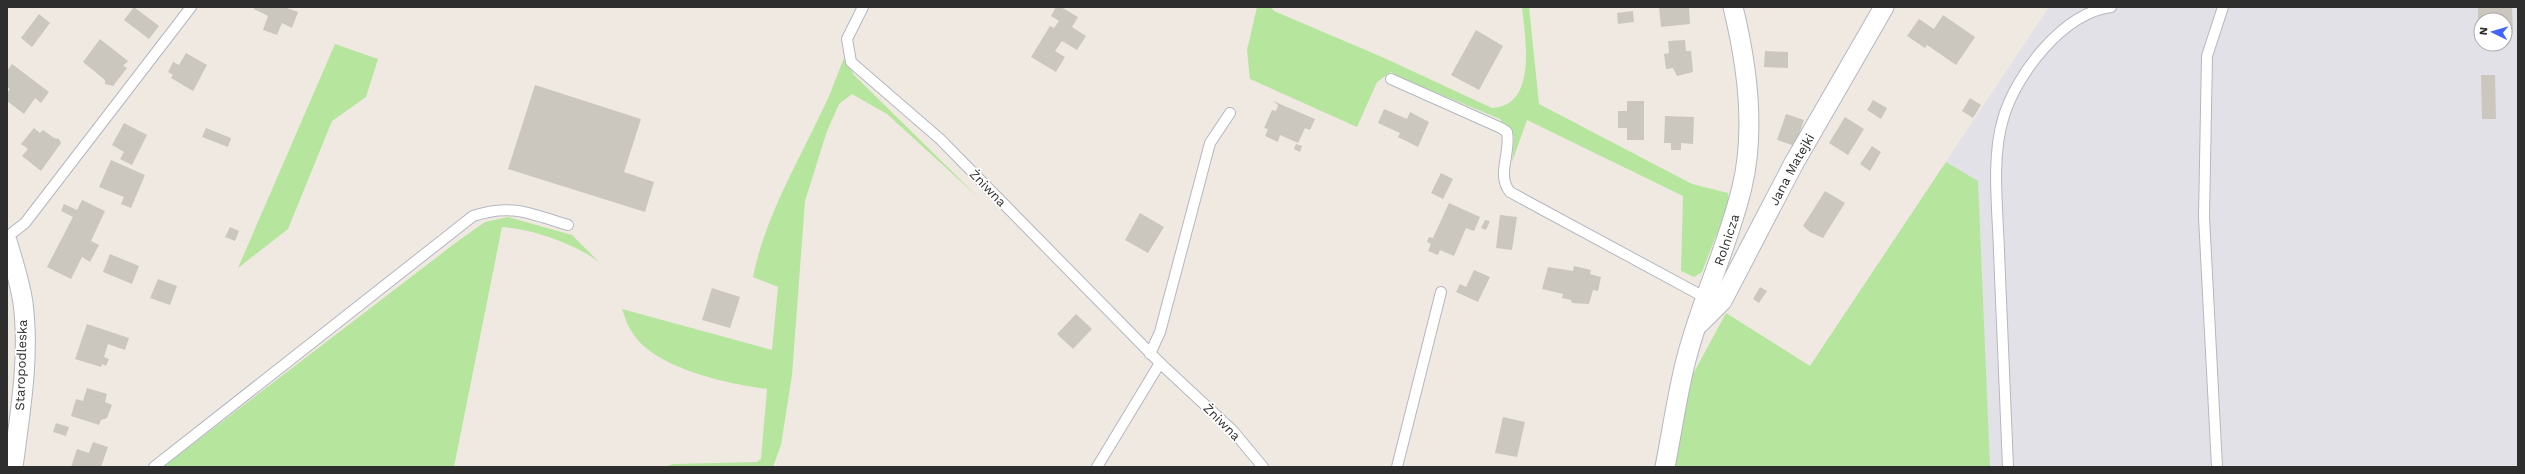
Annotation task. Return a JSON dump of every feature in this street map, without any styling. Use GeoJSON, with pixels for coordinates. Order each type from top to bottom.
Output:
{"type":"FeatureCollection","features":[{"type":"Feature","properties":{"kind":"street","name":"Rolnicza"},"geometry":{"type":"LineString","coordinates":[[1664,467],[1686,360],[1734,219],[1747,155],[1748,101],[1743,47],[1733,7]]}},
{"type":"Feature","properties":{"kind":"street","name":"Jana Matejki"},"geometry":{"type":"LineString","coordinates":[[1696,327],[1722,301],[1794,163],[1884,7]]}},
{"type":"Feature","properties":{"kind":"street","name":"Staropodleska"},"geometry":{"type":"LineString","coordinates":[[7,241],[18,280],[25,335],[23,384],[13,467]]}},
{"type":"Feature","properties":{"kind":"lane"},"geometry":{"type":"LineString","coordinates":[[7,237],[25,223],[191,7]]}},
{"type":"Feature","properties":{"kind":"lane","name":"Żniwna"},"geometry":{"type":"LineString","coordinates":[[863,7],[847,39],[851,62],[940,139],[1150,354],[1233,431],[1263,467]]}},
{"type":"Feature","properties":{"kind":"lane"},"geometry":{"type":"LineString","coordinates":[[2008,467],[1997,200],[1998,142],[2002,120],[2009,101],[2036,57],[2069,24],[2096,9],[2111,7]]}},
{"type":"Feature","properties":{"kind":"lane"},"geometry":{"type":"LineString","coordinates":[[2217,467],[2204,218],[2207,56],[2223,7]]}},
{"type":"Feature","properties":{"kind":"lane"},"geometry":{"type":"LineString","coordinates":[[1391,79],[1502,128],[1507,132],[1509,145],[1503,173],[1504,185],[1510,192],[1706,298]]}},
{"type":"Feature","properties":{"kind":"lane"},"geometry":{"type":"LineString","coordinates":[[1150,354],[1160,332],[1210,143],[1230,113]]}},
{"type":"Feature","properties":{"kind":"lane"},"geometry":{"type":"LineString","coordinates":[[154,467],[473,216],[492,209],[512,209],[568,225]]}},
{"type":"Feature","properties":{"kind":"lane"},"geometry":{"type":"LineString","coordinates":[[1397,467],[1441,292]]}},
{"type":"Feature","properties":{"kind":"lane"},"geometry":{"type":"LineString","coordinates":[[1097,467],[1160,363]]}},
{"type":"Feature","properties":{"kind":"shaded area"},"geometry":{"type":"Polygon","coordinates":[[[2049,7],[2518,7],[2518,467],[1856,467],[1810,366],[2049,7]]]}},
{"type":"Feature","properties":{"kind":"green space"},"geometry":{"type":"Polygon","coordinates":[[[1257,7],[1271,7],[1274,11],[1382,57],[1492,108],[1507,104],[1517,96],[1522,83],[1526,52],[1522,7],[1529,7],[1539,104],[1692,184],[1728,193],[1729,202],[1702,272],[1694,277],[1681,271],[1683,196],[1527,120],[1512,162],[1514,136],[1500,119],[1403,79],[1391,72],[1377,82],[1357,127],[1250,79],[1247,50],[1257,7]]]}},
{"type":"Feature","properties":{"kind":"green space"},"geometry":{"type":"Polygon","coordinates":[[[335,44],[378,59],[366,97],[332,121],[288,229],[238,268],[335,44]]]}},
{"type":"Feature","properties":{"kind":"green space"},"geometry":{"type":"Polygon","coordinates":[[[844,58],[854,75],[979,198],[887,114],[852,94],[839,104],[827,131],[805,201],[792,375],[781,445],[773,467],[663,467],[674,464],[757,462],[761,459],[767,389],[732,383],[674,365],[642,345],[627,324],[622,309],[772,350],[778,287],[753,277],[758,255],[765,233],[783,191],[826,103],[844,58]]]}},
{"type":"Feature","properties":{"kind":"green space"},"geometry":{"type":"Polygon","coordinates":[[[1946,162],[1978,181],[1990,467],[1674,467],[1692,376],[1726,313],[1810,366],[1946,162]]]}},
{"type":"Feature","properties":{"kind":"green space"},"geometry":{"type":"Polygon","coordinates":[[[508,217],[572,235],[599,262],[578,249],[553,238],[514,228],[502,227],[454,467],[163,467],[458,241],[485,222],[508,217]]]}},
{"type":"Feature","properties":{"kind":"building"},"geometry":{"type":"Polygon","coordinates":[[[134,7],[159,26],[149,39],[124,20],[134,7]]]}},
{"type":"Feature","properties":{"kind":"building"},"geometry":{"type":"Polygon","coordinates":[[[255,7],[284,7],[298,12],[292,28],[282,23],[277,35],[263,30],[268,16],[254,9],[255,7]]]}},
{"type":"Feature","properties":{"kind":"building"},"geometry":{"type":"Polygon","coordinates":[[[1056,7],[1061,7],[1078,17],[1072,27],[1086,36],[1077,50],[1062,41],[1055,51],[1065,57],[1056,72],[1031,57],[1050,26],[1054,28],[1059,21],[1051,16],[1056,7]]]}},
{"type":"Feature","properties":{"kind":"building"},"geometry":{"type":"Polygon","coordinates":[[[1659,7],[1689,7],[1690,24],[1661,27],[1659,7]]]}},
{"type":"Feature","properties":{"kind":"building"},"geometry":{"type":"Polygon","coordinates":[[[2478,7],[2512,7],[2512,12],[2478,12],[2478,7]]]}},
{"type":"Feature","properties":{"kind":"building"},"geometry":{"type":"Polygon","coordinates":[[[1633,11],[1634,22],[1618,24],[1617,13],[1633,11]]]}},
{"type":"Feature","properties":{"kind":"building"},"geometry":{"type":"Polygon","coordinates":[[[39,14],[50,23],[32,47],[21,38],[39,14]]]}},
{"type":"Feature","properties":{"kind":"building"},"geometry":{"type":"Polygon","coordinates":[[[1943,15],[1975,37],[1956,65],[1927,45],[1925,48],[1907,36],[1919,19],[1934,29],[1943,15]]]}},
{"type":"Feature","properties":{"kind":"building"},"geometry":{"type":"Polygon","coordinates":[[[1476,30],[1503,46],[1479,90],[1451,75],[1476,30]]]}},
{"type":"Feature","properties":{"kind":"building"},"geometry":{"type":"Polygon","coordinates":[[[100,39],[128,61],[123,66],[127,68],[113,86],[105,84],[105,80],[83,62],[100,39]]]}},
{"type":"Feature","properties":{"kind":"building"},"geometry":{"type":"Polygon","coordinates":[[[1685,40],[1686,51],[1691,51],[1693,72],[1677,76],[1673,68],[1666,69],[1664,54],[1669,53],[1668,41],[1685,40]]]}},
{"type":"Feature","properties":{"kind":"building"},"geometry":{"type":"Polygon","coordinates":[[[1765,51],[1788,52],[1788,68],[1764,67],[1765,51]]]}},
{"type":"Feature","properties":{"kind":"building"},"geometry":{"type":"Polygon","coordinates":[[[186,53],[207,65],[193,91],[171,78],[173,75],[168,72],[173,62],[179,65],[186,53]]]}},
{"type":"Feature","properties":{"kind":"building"},"geometry":{"type":"Polygon","coordinates":[[[12,64],[49,92],[41,103],[35,98],[24,114],[7,101],[7,93],[10,89],[7,87],[7,71],[12,64]]]}},
{"type":"Feature","properties":{"kind":"building"},"geometry":{"type":"Polygon","coordinates":[[[2481,75],[2495,75],[2496,119],[2482,119],[2481,75]]]}},
{"type":"Feature","properties":{"kind":"building"},"geometry":{"type":"Polygon","coordinates":[[[535,85],[641,119],[624,172],[654,182],[645,212],[508,169],[535,85]]]}},
{"type":"Feature","properties":{"kind":"building"},"geometry":{"type":"Polygon","coordinates":[[[1970,98],[1981,105],[1973,118],[1962,111],[1970,98]]]}},
{"type":"Feature","properties":{"kind":"building"},"geometry":{"type":"Polygon","coordinates":[[[1873,100],[1887,108],[1881,119],[1867,110],[1873,100]]]}},
{"type":"Feature","properties":{"kind":"building"},"geometry":{"type":"Polygon","coordinates":[[[1273,101],[1315,119],[1310,130],[1305,128],[1298,143],[1280,135],[1278,142],[1265,136],[1268,129],[1264,128],[1272,110],[1276,111],[1278,105],[1273,101]]]}},
{"type":"Feature","properties":{"kind":"building"},"geometry":{"type":"Polygon","coordinates":[[[1627,101],[1644,101],[1644,140],[1627,140],[1627,128],[1618,128],[1618,111],[1627,111],[1627,101]]]}},
{"type":"Feature","properties":{"kind":"building"},"geometry":{"type":"Polygon","coordinates":[[[1384,109],[1407,119],[1410,112],[1429,122],[1418,147],[1398,137],[1400,133],[1378,123],[1384,109]]]}},
{"type":"Feature","properties":{"kind":"building"},"geometry":{"type":"Polygon","coordinates":[[[1786,114],[1804,120],[1795,146],[1777,140],[1786,114]]]}},
{"type":"Feature","properties":{"kind":"building"},"geometry":{"type":"Polygon","coordinates":[[[1665,116],[1694,117],[1693,144],[1681,143],[1681,150],[1671,150],[1671,143],[1664,143],[1665,116]]]}},
{"type":"Feature","properties":{"kind":"building"},"geometry":{"type":"Polygon","coordinates":[[[1845,117],[1864,129],[1848,155],[1829,143],[1845,117]]]}},
{"type":"Feature","properties":{"kind":"building"},"geometry":{"type":"Polygon","coordinates":[[[124,123],[147,135],[132,165],[120,159],[124,152],[112,145],[124,123]]]}},
{"type":"Feature","properties":{"kind":"building"},"geometry":{"type":"Polygon","coordinates":[[[34,128],[40,133],[43,130],[54,138],[59,139],[61,143],[41,171],[22,156],[28,149],[21,144],[34,128]]]}},
{"type":"Feature","properties":{"kind":"building"},"geometry":{"type":"Polygon","coordinates":[[[206,128],[231,138],[228,147],[202,137],[206,128]]]}},
{"type":"Feature","properties":{"kind":"building"},"geometry":{"type":"Polygon","coordinates":[[[1296,144],[1302,146],[1300,152],[1294,149],[1296,144]]]}},
{"type":"Feature","properties":{"kind":"building"},"geometry":{"type":"Polygon","coordinates":[[[1872,146],[1881,152],[1870,171],[1860,164],[1872,146]]]}},
{"type":"Feature","properties":{"kind":"building"},"geometry":{"type":"Polygon","coordinates":[[[111,160],[145,175],[131,208],[121,204],[124,197],[99,187],[111,160]]]}},
{"type":"Feature","properties":{"kind":"building"},"geometry":{"type":"Polygon","coordinates":[[[1441,173],[1453,179],[1443,199],[1431,193],[1441,173]]]}},
{"type":"Feature","properties":{"kind":"building"},"geometry":{"type":"Polygon","coordinates":[[[1825,191],[1845,203],[1823,238],[1810,232],[1803,226],[1825,191]]]}},
{"type":"Feature","properties":{"kind":"building"},"geometry":{"type":"Polygon","coordinates":[[[82,200],[105,211],[91,241],[99,245],[90,262],[82,257],[71,279],[47,267],[73,217],[61,211],[64,204],[77,210],[82,200]]]}},
{"type":"Feature","properties":{"kind":"building"},"geometry":{"type":"Polygon","coordinates":[[[1449,203],[1480,217],[1474,231],[1466,228],[1454,256],[1440,250],[1438,255],[1428,251],[1431,244],[1427,242],[1429,237],[1433,238],[1449,203]]]}},
{"type":"Feature","properties":{"kind":"building"},"geometry":{"type":"Polygon","coordinates":[[[1140,213],[1164,227],[1148,253],[1125,240],[1140,213]]]}},
{"type":"Feature","properties":{"kind":"building"},"geometry":{"type":"Polygon","coordinates":[[[1500,215],[1517,217],[1512,250],[1496,248],[1500,215]]]}},
{"type":"Feature","properties":{"kind":"building"},"geometry":{"type":"Polygon","coordinates":[[[1485,220],[1490,221],[1486,230],[1481,228],[1485,220]]]}},
{"type":"Feature","properties":{"kind":"building"},"geometry":{"type":"Polygon","coordinates":[[[230,227],[239,231],[235,241],[225,237],[230,227]]]}},
{"type":"Feature","properties":{"kind":"building"},"geometry":{"type":"Polygon","coordinates":[[[110,254],[139,266],[132,284],[103,272],[110,254]]]}},
{"type":"Feature","properties":{"kind":"building"},"geometry":{"type":"Polygon","coordinates":[[[1574,266],[1591,270],[1590,274],[1601,277],[1598,291],[1593,290],[1589,304],[1572,303],[1571,300],[1562,298],[1563,294],[1542,289],[1548,267],[1573,271],[1574,266]]]}},
{"type":"Feature","properties":{"kind":"building"},"geometry":{"type":"Polygon","coordinates":[[[1474,270],[1490,277],[1478,302],[1456,292],[1460,284],[1466,287],[1474,270]]]}},
{"type":"Feature","properties":{"kind":"building"},"geometry":{"type":"Polygon","coordinates":[[[158,279],[177,286],[170,305],[150,298],[158,279]]]}},
{"type":"Feature","properties":{"kind":"building"},"geometry":{"type":"Polygon","coordinates":[[[1760,287],[1767,291],[1759,303],[1753,299],[1760,287]]]}},
{"type":"Feature","properties":{"kind":"building"},"geometry":{"type":"Polygon","coordinates":[[[712,288],[740,297],[730,328],[702,320],[712,288]]]}},
{"type":"Feature","properties":{"kind":"building"},"geometry":{"type":"Polygon","coordinates":[[[1076,314],[1092,329],[1073,349],[1057,334],[1076,314]]]}},
{"type":"Feature","properties":{"kind":"building"},"geometry":{"type":"Polygon","coordinates":[[[87,324],[129,338],[125,350],[108,344],[104,357],[109,359],[106,366],[102,364],[101,367],[75,359],[87,324]]]}},
{"type":"Feature","properties":{"kind":"building"},"geometry":{"type":"Polygon","coordinates":[[[87,388],[107,394],[105,402],[112,405],[107,418],[101,420],[99,425],[71,416],[76,399],[83,401],[87,388]]]}},
{"type":"Feature","properties":{"kind":"building"},"geometry":{"type":"Polygon","coordinates":[[[1503,417],[1525,422],[1517,457],[1495,453],[1503,417]]]}},
{"type":"Feature","properties":{"kind":"building"},"geometry":{"type":"Polygon","coordinates":[[[56,423],[69,427],[66,436],[53,432],[56,423]]]}},
{"type":"Feature","properties":{"kind":"building"},"geometry":{"type":"Polygon","coordinates":[[[93,442],[108,447],[101,467],[71,467],[77,449],[89,453],[93,442]]]}}]}
